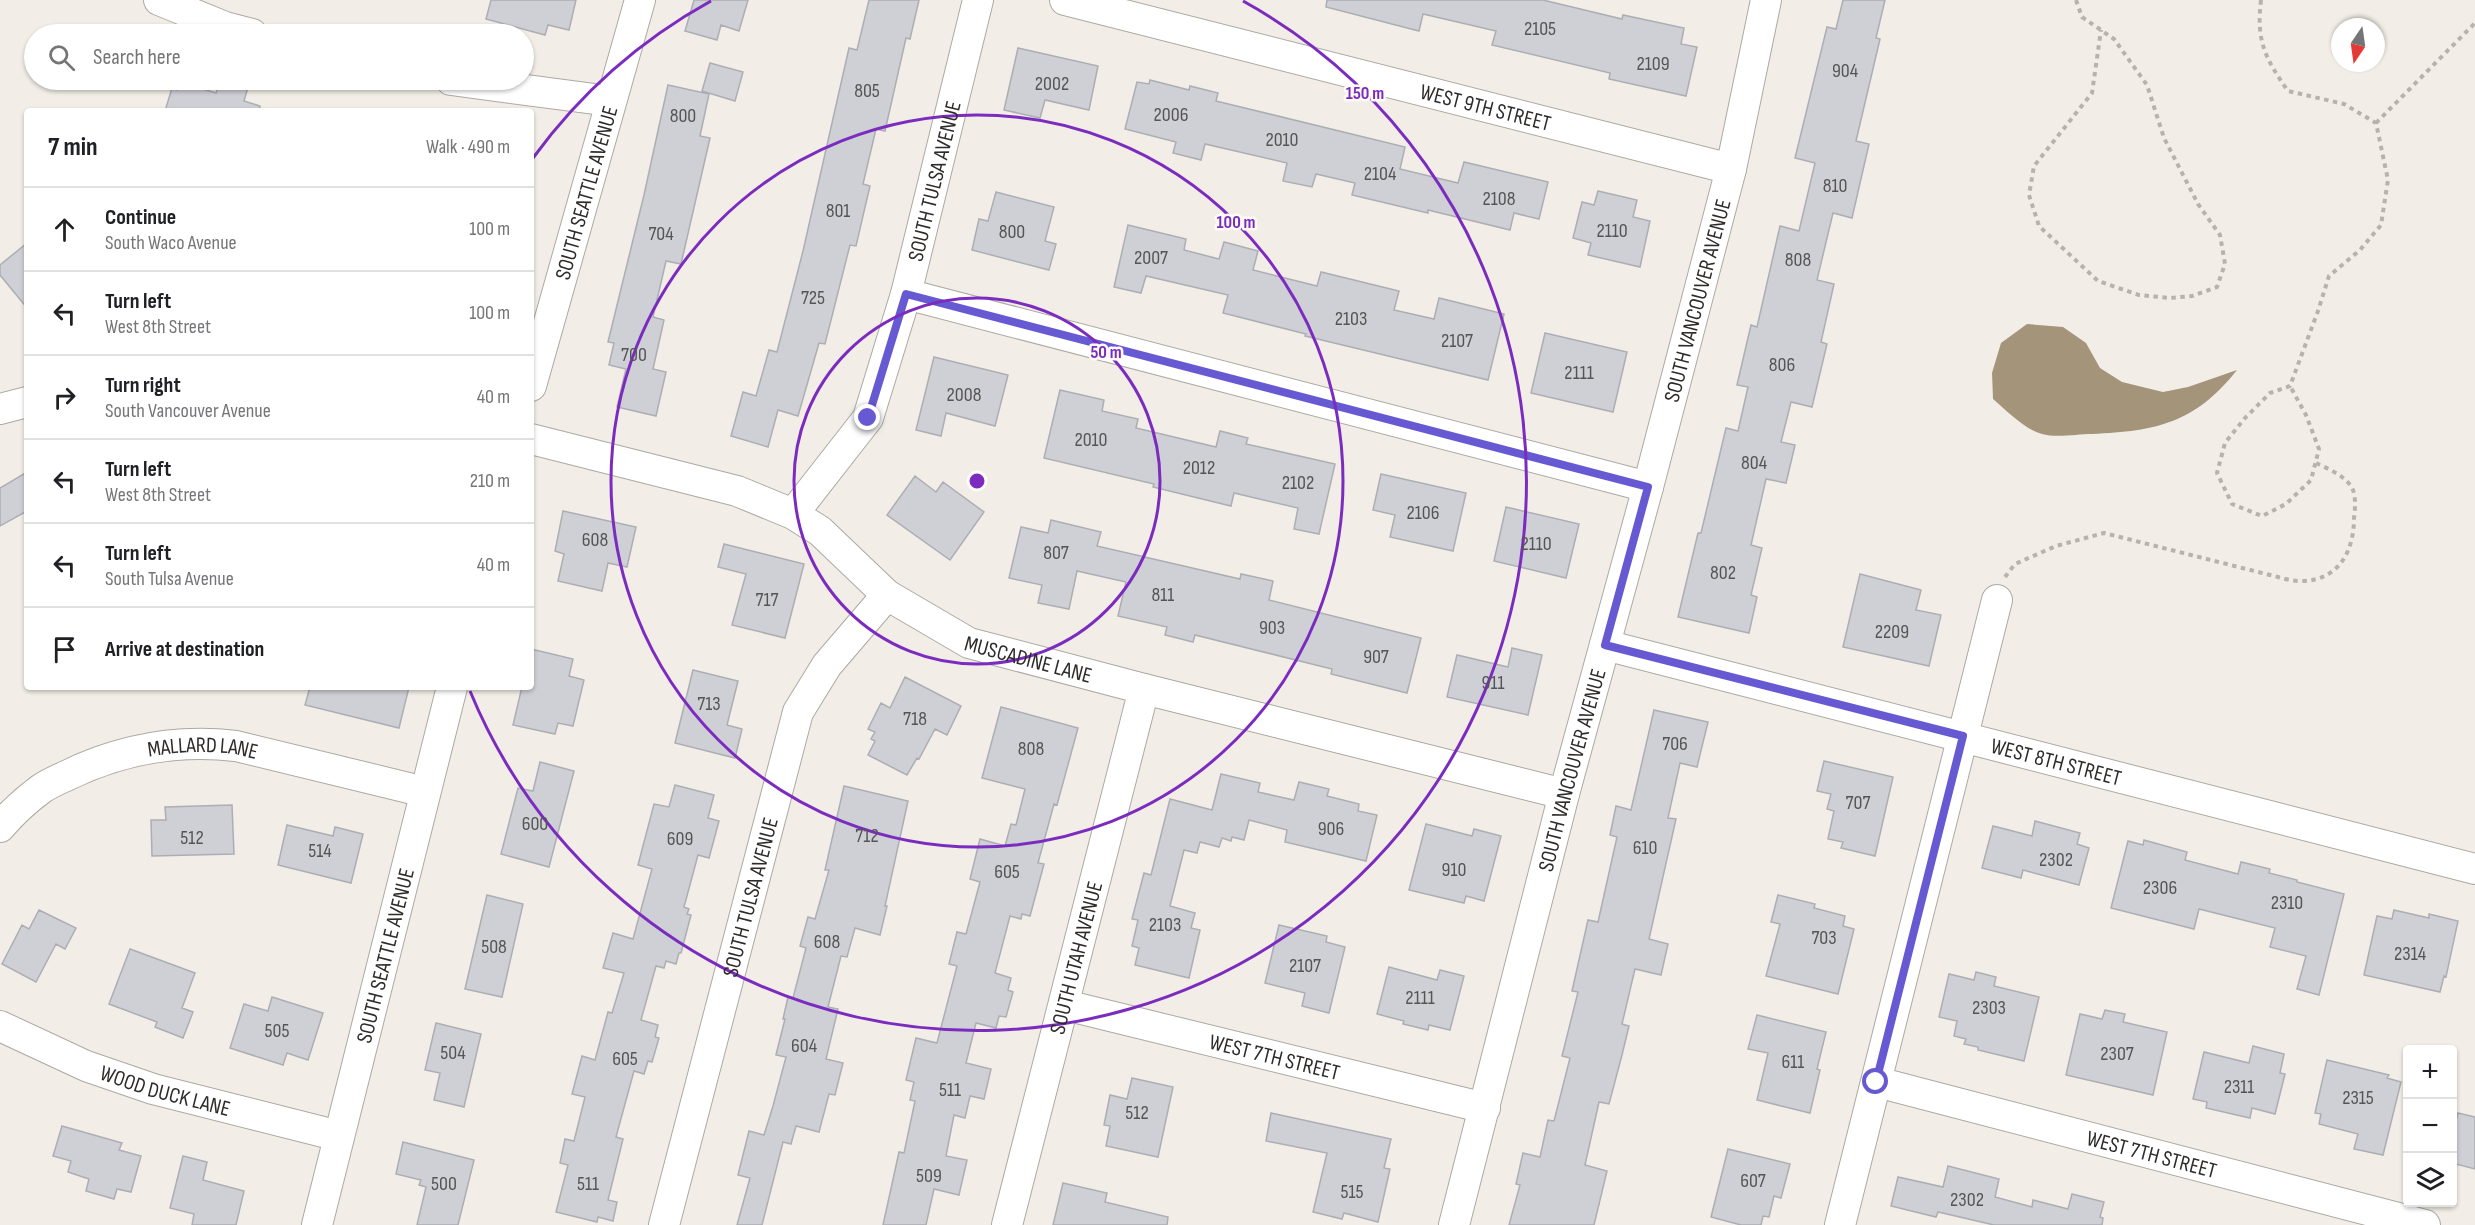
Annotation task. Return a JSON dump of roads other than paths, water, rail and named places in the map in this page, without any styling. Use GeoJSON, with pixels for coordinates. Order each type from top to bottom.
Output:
{"type":"FeatureCollection","features":[{"type":"Feature","properties":{"kind":"street"},"geometry":{"type":"LineString","coordinates":[[159,0],[218,24]]}},
{"type":"Feature","properties":{"kind":"street","name":"SOUTH SEATTLE AVENUE"},"geometry":{"type":"LineString","coordinates":[[534,375],[640,0]]}},
{"type":"Feature","properties":{"kind":"street","name":"SOUTH TULSA AVENUE"},"geometry":{"type":"LineString","coordinates":[[793,514],[868,418],[906,294],[978,0]]}},
{"type":"Feature","properties":{"kind":"street","name":"WEST 9TH STREET"},"geometry":{"type":"LineString","coordinates":[[1065,0],[1731,169]]}},
{"type":"Feature","properties":{"kind":"street","name":"SOUTH VANCOUVER AVENUE"},"geometry":{"type":"LineString","coordinates":[[1454,1225],[1564,794],[1648,487],[1731,169],[1766,0]]}},
{"type":"Feature","properties":{"kind":"street"},"geometry":{"type":"LineString","coordinates":[[527,90],[610,101]]}},
{"type":"Feature","properties":{"kind":"street"},"geometry":{"type":"LineString","coordinates":[[906,294],[1648,487]]}},
{"type":"Feature","properties":{"kind":"street","name":"MUSCADINE LANE"},"geometry":{"type":"LineString","coordinates":[[534,440],[738,491],[793,514],[820,531],[887,595],[969,643],[1564,794]]}},
{"type":"Feature","properties":{"kind":"street","name":"SOUTH TULSA AVENUE"},"geometry":{"type":"LineString","coordinates":[[664,1225],[798,712],[827,665],[887,595]]}},
{"type":"Feature","properties":{"kind":"street"},"geometry":{"type":"LineString","coordinates":[[1840,1225],[1997,600]]}},
{"type":"Feature","properties":{"kind":"street","name":"WEST 8TH STREET"},"geometry":{"type":"LineString","coordinates":[[1605,645],[2475,869]]}},
{"type":"Feature","properties":{"kind":"street","name":"SOUTH UTAH AVENUE"},"geometry":{"type":"LineString","coordinates":[[1007,1225],[1144,689]]}},
{"type":"Feature","properties":{"kind":"street","name":"SOUTH SEATTLE AVENUE"},"geometry":{"type":"LineString","coordinates":[[317,1225],[451,690]]}},
{"type":"Feature","properties":{"kind":"street","name":"MALLARD LANE"},"geometry":{"type":"LineString","coordinates":[[0,827],[15,810],[42,788],[79,770],[126,753],[172,744],[211,743],[237,746],[425,792]]}},
{"type":"Feature","properties":{"kind":"street","name":"WEST 7TH STREET"},"geometry":{"type":"LineString","coordinates":[[1065,1005],[1485,1108]]}},
{"type":"Feature","properties":{"kind":"street","name":"WOOD DUCK LANE"},"geometry":{"type":"LineString","coordinates":[[0,1026],[86,1066],[153,1089],[339,1136]]}},
{"type":"Feature","properties":{"kind":"street","name":"WEST 7TH STREET"},"geometry":{"type":"LineString","coordinates":[[1876,1082],[2425,1225]]}}]}
